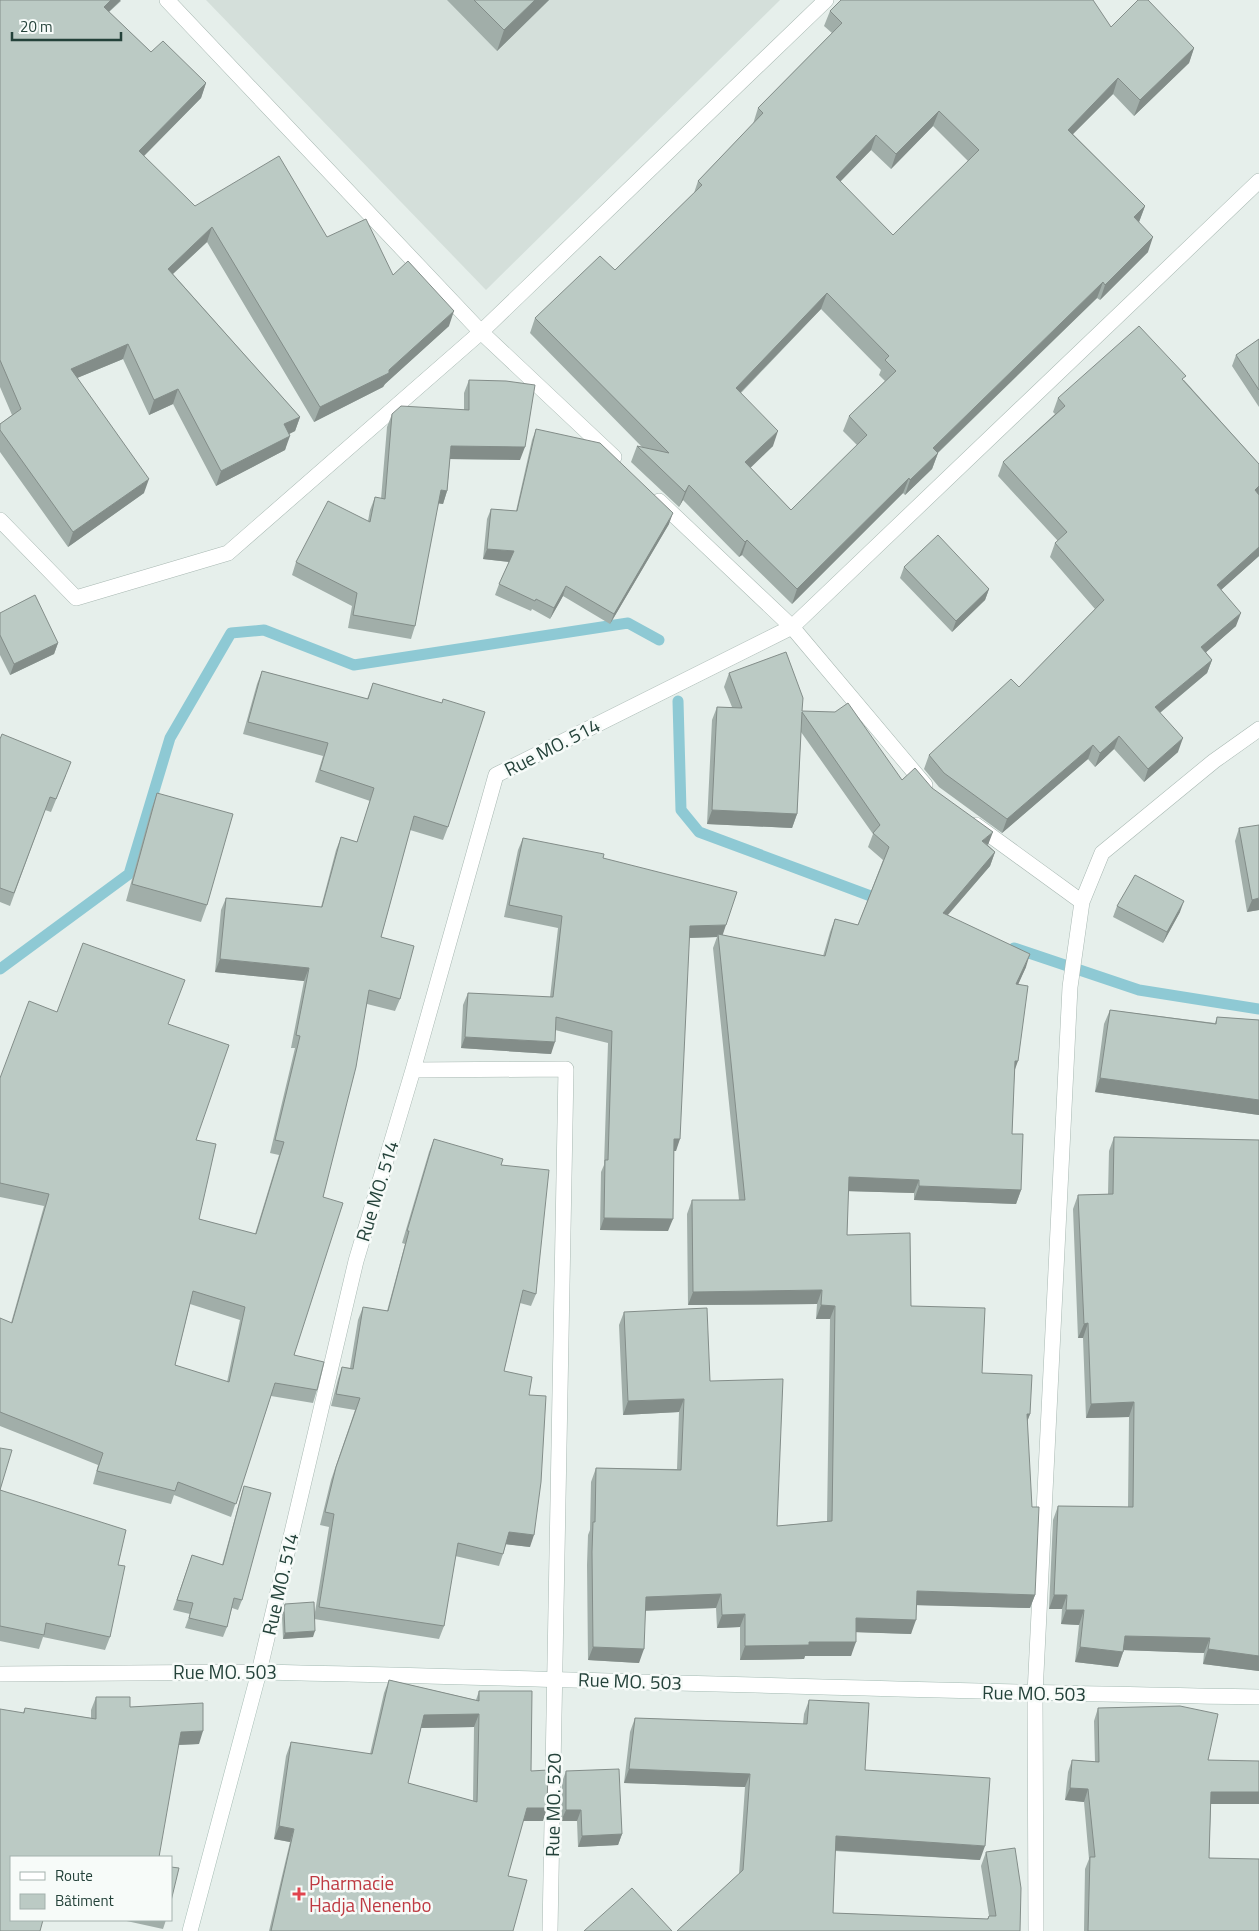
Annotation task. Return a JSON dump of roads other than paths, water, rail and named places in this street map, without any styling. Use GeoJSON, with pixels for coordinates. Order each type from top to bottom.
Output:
{"type":"FeatureCollection","features":[{"type":"Feature","properties":{"kind":"street"},"geometry":{"type":"LineString","coordinates":[[167,0],[481,332],[626,469]]}},
{"type":"Feature","properties":{"kind":"street"},"geometry":{"type":"LineString","coordinates":[[0,520],[76,598],[228,553],[481,332],[826,0]]}},
{"type":"Feature","properties":{"kind":"street","name":"Rue MO. 514"},"geometry":{"type":"LineString","coordinates":[[190,1931],[259,1672],[356,1261],[413,1070],[496,775],[792,626],[1259,181]]}},
{"type":"Feature","properties":{"kind":"street"},"geometry":{"type":"LineString","coordinates":[[648,489],[792,626],[933,794]]}},
{"type":"Feature","properties":{"kind":"street"},"geometry":{"type":"LineString","coordinates":[[1036,1931],[1035,1694],[1070,987],[1082,902],[1102,853],[1214,761],[1259,730]]}},
{"type":"Feature","properties":{"kind":"street"},"geometry":{"type":"LineString","coordinates":[[964,817],[1082,902]]}},
{"type":"Feature","properties":{"kind":"street","name":"Rue MO. 520"},"geometry":{"type":"LineString","coordinates":[[413,1070],[566,1069],[550,1931]]}},
{"type":"Feature","properties":{"kind":"street","name":"Rue MO. 503"},"geometry":{"type":"LineString","coordinates":[[0,1674],[259,1672],[556,1678],[1035,1694],[1259,1697]]}},
{"type":"Feature","properties":{"kind":"waterway"},"geometry":{"type":"LineString","coordinates":[[0,969],[129,874],[170,738],[231,633],[264,630],[354,665],[628,623],[659,640]]}},
{"type":"Feature","properties":{"kind":"waterway"},"geometry":{"type":"LineString","coordinates":[[678,701],[681,810],[699,832],[884,901]]}},
{"type":"Feature","properties":{"kind":"waterway"},"geometry":{"type":"LineString","coordinates":[[1014,948],[1139,990],[1259,1009]]}},
{"type":"Feature","properties":{"kind":"place","name":"Pharmacie Hadja Nenenbo"},"geometry":{"type":"Point","coordinates":[299,1894]}}]}
